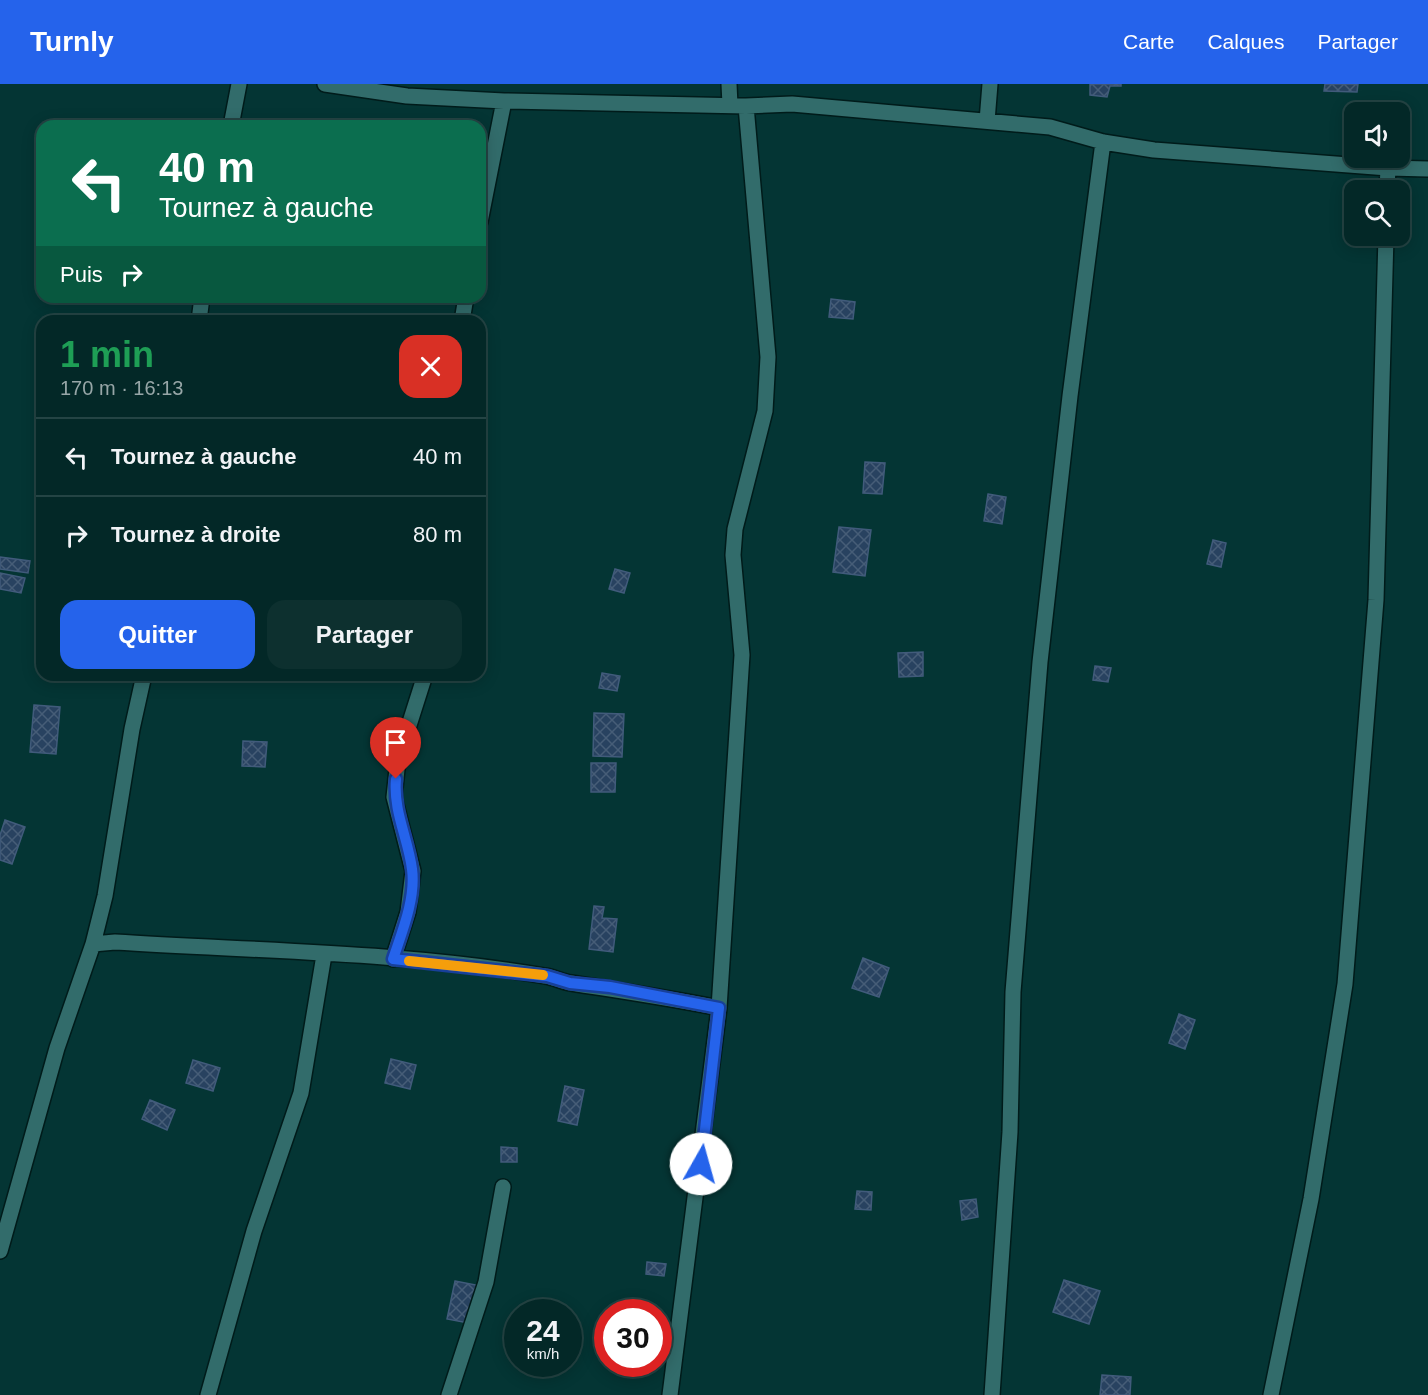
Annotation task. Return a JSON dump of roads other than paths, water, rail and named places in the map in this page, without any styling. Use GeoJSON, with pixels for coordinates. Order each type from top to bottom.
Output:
{"type":"FeatureCollection","features":[{"type":"Feature","properties":{"kind":"street"},"geometry":{"type":"LineString","coordinates":[[232,120],[238,84]]}},
{"type":"Feature","properties":{"kind":"street"},"geometry":{"type":"LineString","coordinates":[[326,84],[407,96],[504,101],[746,106],[792,104],[1050,127],[1103,142],[1154,150],[1344,165]]}},
{"type":"Feature","properties":{"kind":"street"},"geometry":{"type":"LineString","coordinates":[[729,84],[730,105]]}},
{"type":"Feature","properties":{"kind":"street"},"geometry":{"type":"LineString","coordinates":[[987,121],[990,84]]}},
{"type":"Feature","properties":{"kind":"street"},"geometry":{"type":"LineString","coordinates":[[486,192],[504,101]]}},
{"type":"Feature","properties":{"kind":"street"},"geometry":{"type":"LineString","coordinates":[[670,1395],[719,1008],[742,655],[733,555],[735,529],[765,411],[767,387],[768,357],[746,106]]}},
{"type":"Feature","properties":{"kind":"street"},"geometry":{"type":"LineString","coordinates":[[992,1395],[1010,1132],[1013,992],[1040,662],[1070,396],[1103,142]]}},
{"type":"Feature","properties":{"kind":"street"},"geometry":{"type":"LineString","coordinates":[[1387,180],[1388,168],[1428,169]]}},
{"type":"Feature","properties":{"kind":"street"},"geometry":{"type":"LineString","coordinates":[[1271,1395],[1311,1199],[1346,984],[1376,600],[1386,246]]}},
{"type":"Feature","properties":{"kind":"street"},"geometry":{"type":"LineString","coordinates":[[0,1251],[57,1048],[93,944],[105,896],[132,729],[143,681]]}},
{"type":"Feature","properties":{"kind":"street"},"geometry":{"type":"LineString","coordinates":[[393,959],[408,912],[412,871],[394,797],[399,760],[423,681]]}},
{"type":"Feature","properties":{"kind":"street"},"geometry":{"type":"LineString","coordinates":[[93,944],[115,942],[393,959],[547,976],[570,983],[627,990],[719,1008]]}},
{"type":"Feature","properties":{"kind":"street"},"geometry":{"type":"LineString","coordinates":[[208,1395],[254,1231],[301,1093],[324,955]]}},
{"type":"Feature","properties":{"kind":"street"},"geometry":{"type":"LineString","coordinates":[[448,1395],[486,1282],[503,1187]]}}]}
